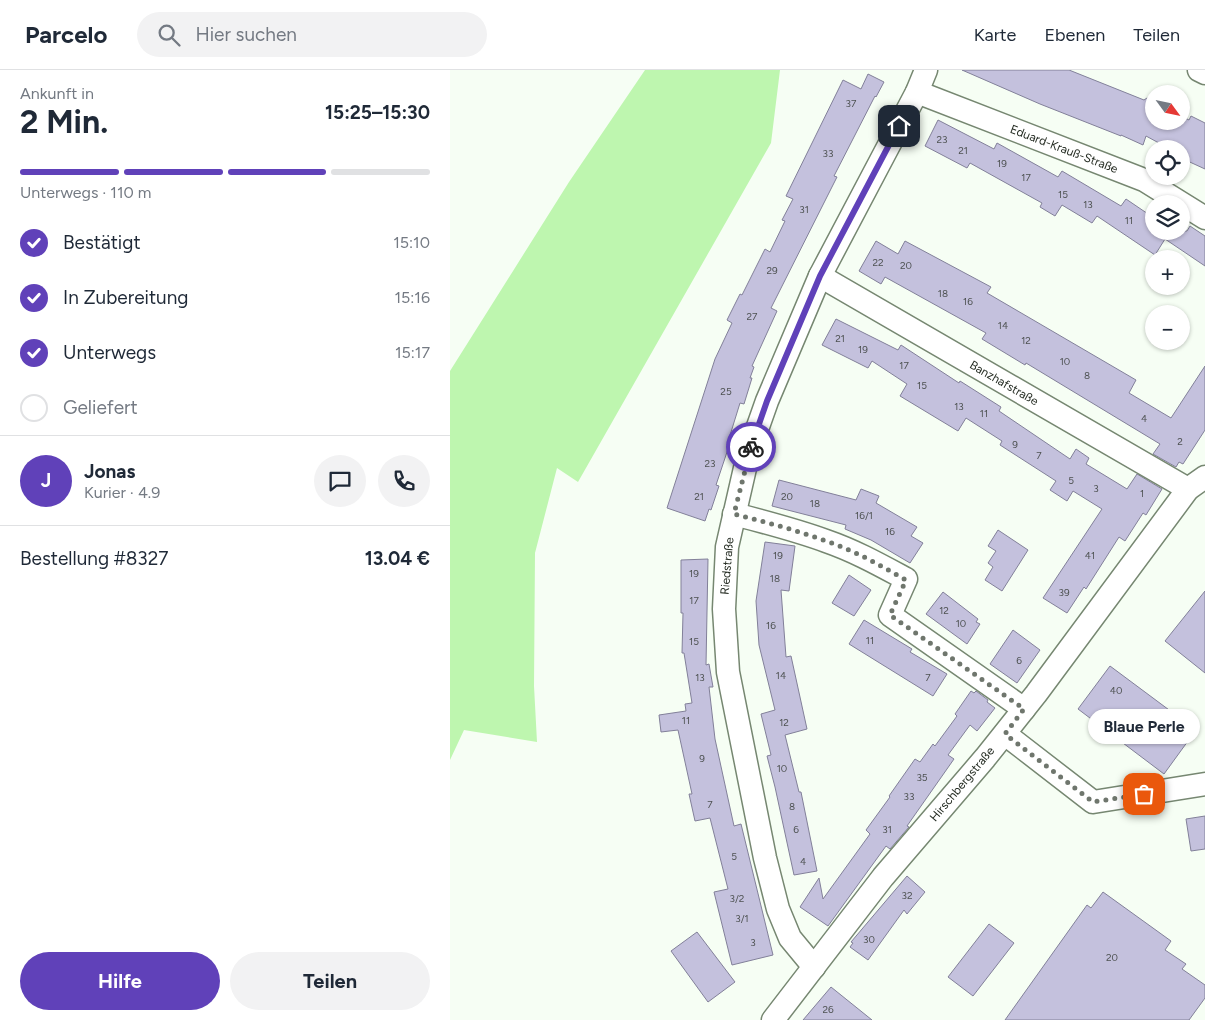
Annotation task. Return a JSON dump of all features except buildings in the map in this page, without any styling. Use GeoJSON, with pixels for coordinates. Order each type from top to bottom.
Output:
{"type":"FeatureCollection","features":[{"type":"Feature","properties":{"kind":"street","name":"Riedstraße"},"geometry":{"type":"LineString","coordinates":[[814,967],[790,938],[778,908],[765,858],[728,672],[724,609],[727,547],[748,455],[767,401],[820,276],[926,70]]}},
{"type":"Feature","properties":{"kind":"street"},"geometry":{"type":"LineString","coordinates":[[1199,70],[1205,73]]}},
{"type":"Feature","properties":{"kind":"street","name":"Eduard-Krauß-Straße"},"geometry":{"type":"LineString","coordinates":[[916,92],[1144,180],[1205,218]]}},
{"type":"Feature","properties":{"kind":"street","name":"Banzhafstraße"},"geometry":{"type":"LineString","coordinates":[[820,276],[1197,483]]}},
{"type":"Feature","properties":{"kind":"street","name":"Hirschbergstraße"},"geometry":{"type":"LineString","coordinates":[[773,1020],[883,877],[1005,734],[1197,483]]}},
{"type":"Feature","properties":{"kind":"street"},"geometry":{"type":"LineString","coordinates":[[734,514],[789,528],[828,541],[867,558],[906,580],[890,615],[1024,709]]}},
{"type":"Feature","properties":{"kind":"street"},"geometry":{"type":"LineString","coordinates":[[1005,734],[1093,802],[1205,784]]}},
{"type":"Feature","properties":{"kind":"green space"},"geometry":{"type":"Polygon","coordinates":[[[645,70],[780,70],[771,143],[578,482],[557,468],[535,553],[534,686],[537,742],[464,730],[450,760],[450,371],[569,182],[645,70]]]}},
{"type":"Feature","properties":{"kind":"way so far"},"geometry":{"type":"LineString","coordinates":[[751,447],[734,514],[789,528],[828,541],[867,558],[906,580],[890,615],[1024,709],[1005,734],[1093,802],[1144,794]]}},
{"type":"Feature","properties":{"kind":"place","name":"Blaue Perle"},"geometry":{"type":"Point","coordinates":[1144,794]}},
{"type":"Feature","properties":{"kind":"route"},"geometry":{"type":"LineString","coordinates":[[751,447],[767,401],[820,276],[899,126]]}}]}
